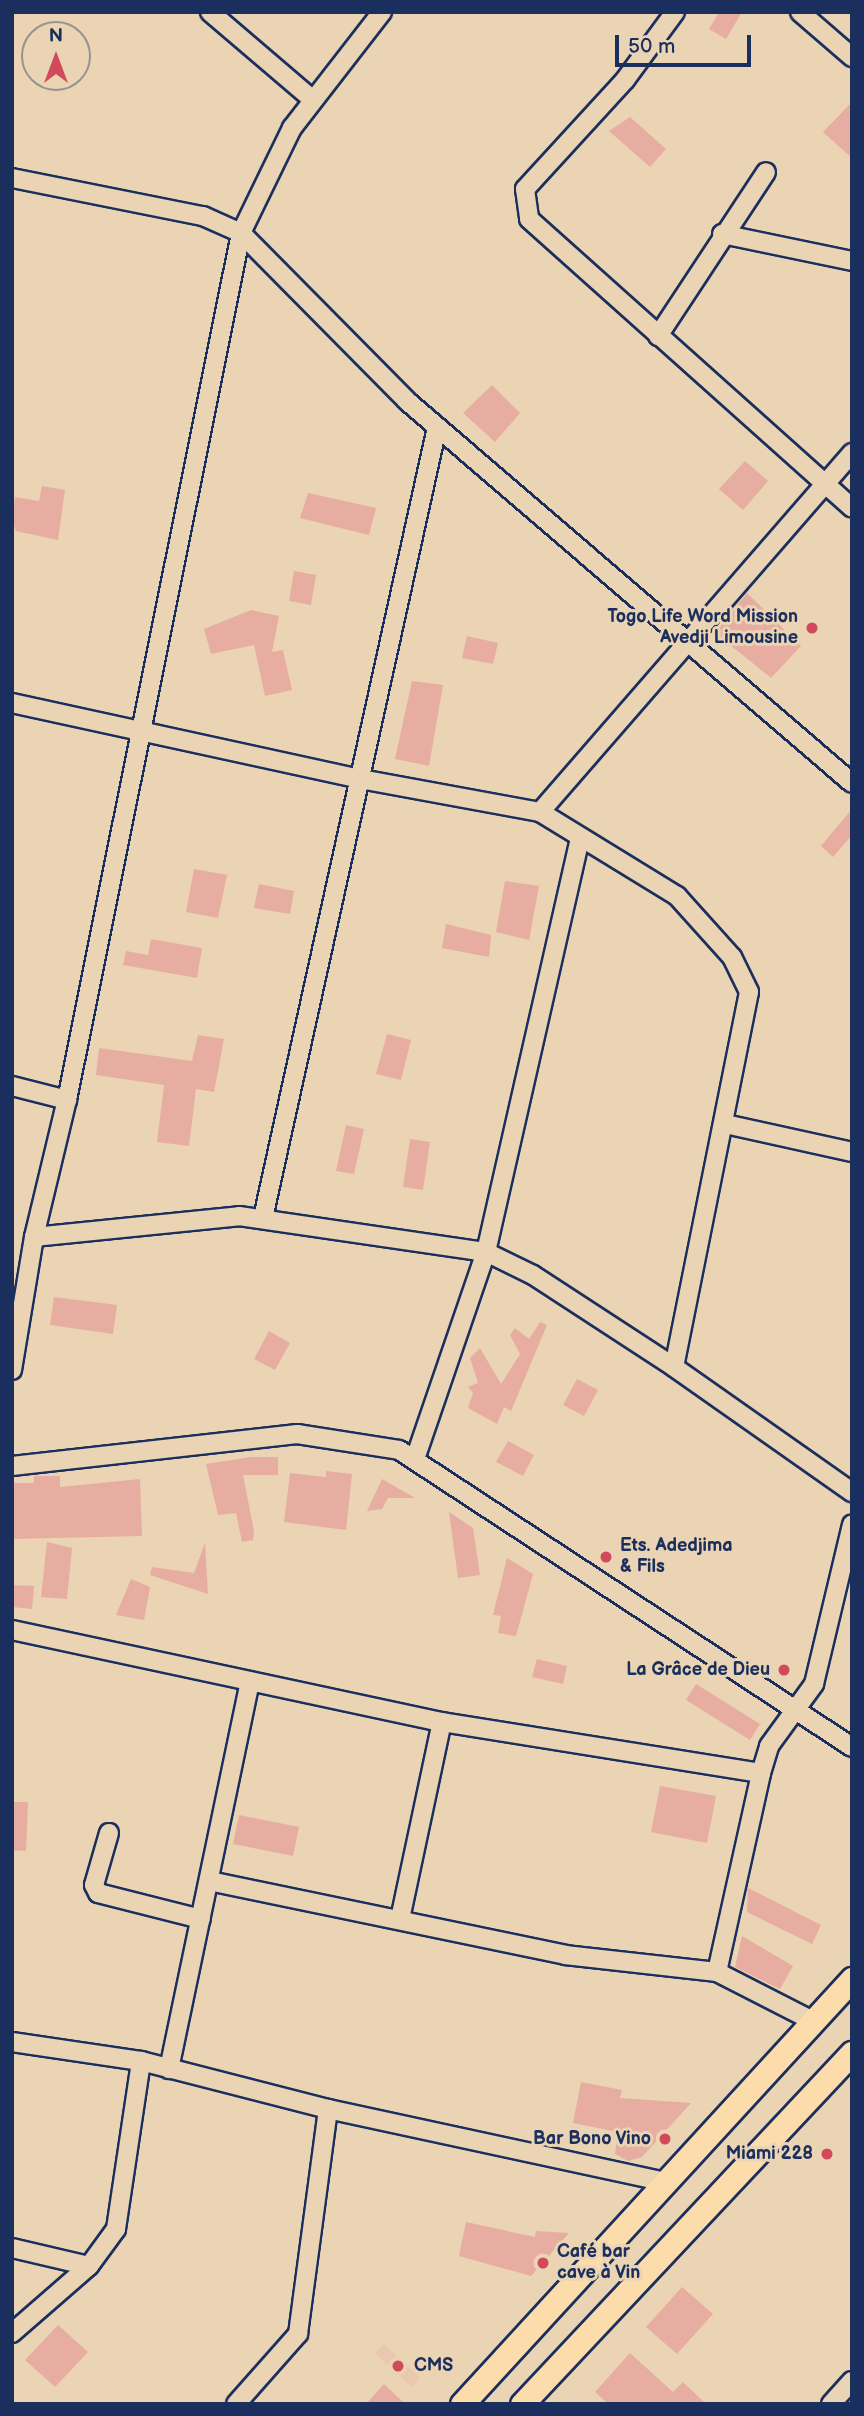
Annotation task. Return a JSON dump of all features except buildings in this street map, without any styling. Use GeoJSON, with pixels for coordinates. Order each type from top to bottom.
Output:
{"type":"FeatureCollection","features":[{"type":"Feature","properties":{"kind":"main road"},"geometry":{"type":"LineString","coordinates":[[462,2404],[811,2020],[852,1979]]}},
{"type":"Feature","properties":{"kind":"main road"},"geometry":{"type":"LineString","coordinates":[[522,2404],[852,2053]]}},
{"type":"Feature","properties":{"kind":"street"},"geometry":{"type":"LineString","coordinates":[[210,12],[313,100]]}},
{"type":"Feature","properties":{"kind":"street"},"geometry":{"type":"LineString","coordinates":[[12,1370],[34,1237],[67,1100],[138,729],[241,233],[292,128],[382,12]]}},
{"type":"Feature","properties":{"kind":"street"},"geometry":{"type":"LineString","coordinates":[[675,12],[625,80],[526,189],[524,204],[529,219],[852,509]]}},
{"type":"Feature","properties":{"kind":"street"},"geometry":{"type":"LineString","coordinates":[[800,12],[852,57]]}},
{"type":"Feature","properties":{"kind":"street"},"geometry":{"type":"LineString","coordinates":[[658,336],[722,234],[765,172]]}},
{"type":"Feature","properties":{"kind":"street"},"geometry":{"type":"LineString","coordinates":[[12,178],[203,216],[241,233],[437,427],[852,783]]}},
{"type":"Feature","properties":{"kind":"street"},"geometry":{"type":"LineString","coordinates":[[722,234],[852,261]]}},
{"type":"Feature","properties":{"kind":"street"},"geometry":{"type":"LineString","coordinates":[[262,1218],[355,778],[437,427]]}},
{"type":"Feature","properties":{"kind":"street"},"geometry":{"type":"LineString","coordinates":[[540,812],[690,643],[852,453]]}},
{"type":"Feature","properties":{"kind":"street"},"geometry":{"type":"LineString","coordinates":[[12,703],[355,778],[540,812],[580,839],[677,895],[745,978],[748,1006],[674,1367]]}},
{"type":"Feature","properties":{"kind":"street"},"geometry":{"type":"LineString","coordinates":[[415,1459],[486,1252],[580,839]]}},
{"type":"Feature","properties":{"kind":"street"},"geometry":{"type":"LineString","coordinates":[[12,1086],[67,1100]]}},
{"type":"Feature","properties":{"kind":"street"},"geometry":{"type":"LineString","coordinates":[[725,1124],[852,1153]]}},
{"type":"Feature","properties":{"kind":"street"},"geometry":{"type":"LineString","coordinates":[[34,1237],[262,1218],[486,1252],[533,1275],[674,1367],[852,1492]]}},
{"type":"Feature","properties":{"kind":"street"},"geometry":{"type":"LineString","coordinates":[[12,1466],[296,1434],[376,1443],[415,1459],[850,1748]]}},
{"type":"Feature","properties":{"kind":"street"},"geometry":{"type":"LineString","coordinates":[[718,1972],[769,1746],[798,1713],[814,1684],[852,1524]]}},
{"type":"Feature","properties":{"kind":"street"},"geometry":{"type":"LineString","coordinates":[[12,1630],[442,1722],[761,1773]]}},
{"type":"Feature","properties":{"kind":"street"},"geometry":{"type":"LineString","coordinates":[[169,2069],[250,1681]]}},
{"type":"Feature","properties":{"kind":"street"},"geometry":{"type":"LineString","coordinates":[[400,1919],[442,1722]]}},
{"type":"Feature","properties":{"kind":"street"},"geometry":{"type":"LineString","coordinates":[[109,1833],[94,1885],[98,1893],[201,1919]]}},
{"type":"Feature","properties":{"kind":"street"},"geometry":{"type":"LineString","coordinates":[[209,1881],[565,1955],[718,1972],[811,2020]]}},
{"type":"Feature","properties":{"kind":"street"},"geometry":{"type":"LineString","coordinates":[[12,2042],[141,2061],[328,2109],[666,2182]]}},
{"type":"Feature","properties":{"kind":"street"},"geometry":{"type":"LineString","coordinates":[[12,2333],[89,2266],[116,2229],[141,2061]]}},
{"type":"Feature","properties":{"kind":"street"},"geometry":{"type":"LineString","coordinates":[[248,2400],[298,2334],[328,2109]]}},
{"type":"Feature","properties":{"kind":"street"},"geometry":{"type":"LineString","coordinates":[[12,2248],[89,2266]]}},
{"type":"Feature","properties":{"kind":"street"},"geometry":{"type":"LineString","coordinates":[[831,2404],[852,2381]]}},
{"type":"Feature","properties":{"kind":"shaded area","name":"CMS"},"geometry":{"type":"Polygon","coordinates":[[[384,2344],[420,2378],[412,2387],[375,2353],[384,2344]]]}},
{"type":"Feature","properties":{"kind":"place","name":"Togo Life Word Mission Avedji Limousine"},"geometry":{"type":"Point","coordinates":[812,628]}},
{"type":"Feature","properties":{"kind":"place","name":"Ets. Adedjima & Fils"},"geometry":{"type":"Point","coordinates":[606,1557]}},
{"type":"Feature","properties":{"kind":"place","name":"La Grâce de Dieu"},"geometry":{"type":"Point","coordinates":[784,1670]}},
{"type":"Feature","properties":{"kind":"place","name":"Bar Bono Vino"},"geometry":{"type":"Point","coordinates":[665,2139]}},
{"type":"Feature","properties":{"kind":"place","name":"Miami 228"},"geometry":{"type":"Point","coordinates":[827,2154]}},
{"type":"Feature","properties":{"kind":"place","name":"Café bar cave à Vin"},"geometry":{"type":"Point","coordinates":[543,2263]}},
{"type":"Feature","properties":{"kind":"place","name":"CMS"},"geometry":{"type":"Point","coordinates":[398,2366]}}]}
